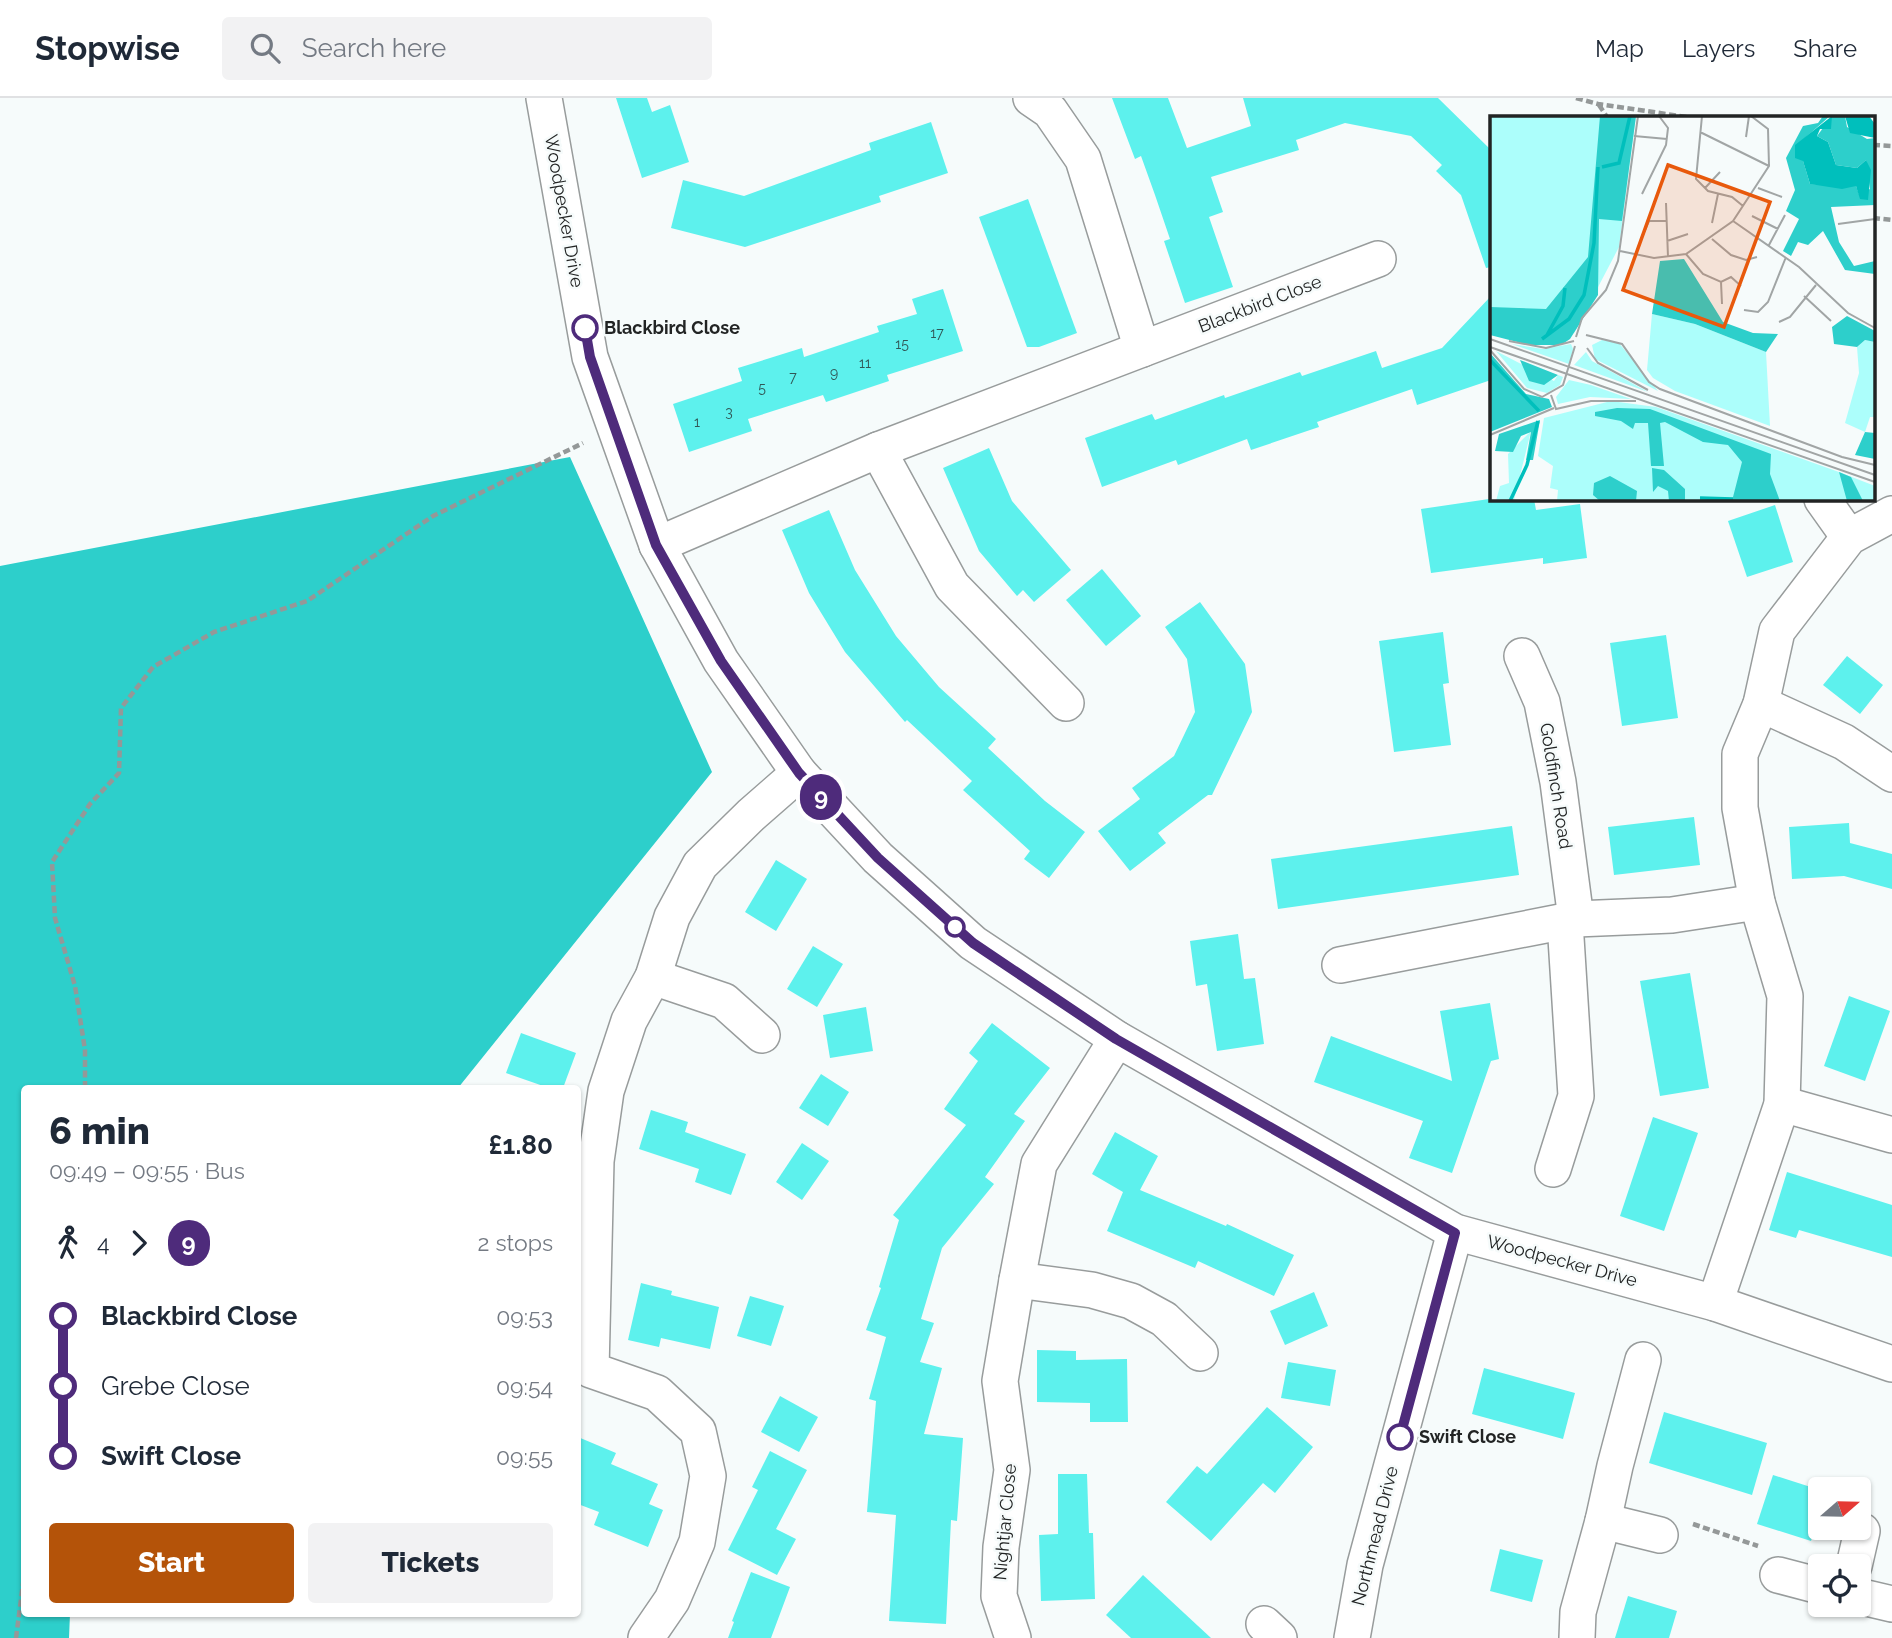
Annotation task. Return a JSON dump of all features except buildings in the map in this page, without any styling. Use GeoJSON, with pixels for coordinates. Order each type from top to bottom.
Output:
{"type":"FeatureCollection","features":[{"type":"Feature","properties":{"kind":"street","name":"Woodpecker Drive"},"geometry":{"type":"LineString","coordinates":[[544,98],[590,357],[656,545],[721,661],[799,773],[878,858],[973,943],[1116,1039],[1455,1233],[1715,1303],[1892,1364]]}},
{"type":"Feature","properties":{"kind":"street"},"geometry":{"type":"LineString","coordinates":[[1031,98],[1050,111],[1083,159],[1142,349]]}},
{"type":"Feature","properties":{"kind":"street","name":"Blackbird Close"},"geometry":{"type":"LineString","coordinates":[[656,545],[878,450],[1378,259]]}},
{"type":"Feature","properties":{"kind":"street"},"geometry":{"type":"LineString","coordinates":[[878,450],[952,586],[1066,703]]}},
{"type":"Feature","properties":{"kind":"street"},"geometry":{"type":"LineString","coordinates":[[1823,500],[1849,537]]}},
{"type":"Feature","properties":{"kind":"street"},"geometry":{"type":"LineString","coordinates":[[1715,1303],[1782,1104],[1785,996],[1757,902],[1740,808],[1740,754],[1761,705],[1777,631],[1849,537],[1892,514]]}},
{"type":"Feature","properties":{"kind":"street","name":"Goldfinch Road"},"geometry":{"type":"LineString","coordinates":[[1522,656],[1542,702],[1558,782],[1570,921],[1576,1096],[1553,1169]]}},
{"type":"Feature","properties":{"kind":"street"},"geometry":{"type":"LineString","coordinates":[[1761,705],[1844,743],[1892,774]]}},
{"type":"Feature","properties":{"kind":"street"},"geometry":{"type":"LineString","coordinates":[[646,1638],[672,1600],[696,1542],[708,1476],[698,1431],[657,1393],[584,1376],[596,1161],[606,1091],[629,1021],[653,977],[672,917],[700,865],[799,773]]}},
{"type":"Feature","properties":{"kind":"street"},"geometry":{"type":"LineString","coordinates":[[1340,965],[1570,921],[1672,915],[1757,902]]}},
{"type":"Feature","properties":{"kind":"street"},"geometry":{"type":"LineString","coordinates":[[653,977],[724,1002],[762,1035]]}},
{"type":"Feature","properties":{"kind":"street","name":"Nightjar Close"},"geometry":{"type":"LineString","coordinates":[[1013,1638],[999,1596],[1000,1547],[1012,1470],[1000,1381],[1017,1280],[1039,1164],[1116,1039]]}},
{"type":"Feature","properties":{"kind":"street"},"geometry":{"type":"LineString","coordinates":[[1782,1104],[1892,1135]]}},
{"type":"Feature","properties":{"kind":"street","name":"Northmead Drive"},"geometry":{"type":"LineString","coordinates":[[1352,1638],[1365,1565],[1455,1233]]}},
{"type":"Feature","properties":{"kind":"street"},"geometry":{"type":"LineString","coordinates":[[1017,1280],[1092,1290],[1131,1301],[1164,1319],[1200,1353]]}},
{"type":"Feature","properties":{"kind":"street"},"geometry":{"type":"LineString","coordinates":[[1577,1638],[1578,1612],[1643,1360]]}},
{"type":"Feature","properties":{"kind":"street"},"geometry":{"type":"LineString","coordinates":[[1603,1521],[1660,1535]]}},
{"type":"Feature","properties":{"kind":"street"},"geometry":{"type":"LineString","coordinates":[[1778,1575],[1808,1583]]}},
{"type":"Feature","properties":{"kind":"street"},"geometry":{"type":"LineString","coordinates":[[1871,1598],[1892,1604]]}},
{"type":"Feature","properties":{"kind":"path"},"geometry":{"type":"LineString","coordinates":[[1576,98],[1598,104],[1680,116]]}},
{"type":"Feature","properties":{"kind":"path"},"geometry":{"type":"LineString","coordinates":[[1598,104],[1606,116]]}},
{"type":"Feature","properties":{"kind":"path"},"geometry":{"type":"LineString","coordinates":[[1874,145],[1892,146]]}},
{"type":"Feature","properties":{"kind":"path"},"geometry":{"type":"LineString","coordinates":[[1874,218],[1892,220]]}},
{"type":"Feature","properties":{"kind":"path"},"geometry":{"type":"LineString","coordinates":[[85,1085],[85,1050],[75,986],[55,918],[52,862],[90,804],[119,773],[121,708],[153,667],[214,632],[307,601],[433,516],[615,427]]}},
{"type":"Feature","properties":{"kind":"path"},"geometry":{"type":"LineString","coordinates":[[1660,1535],[1678,1519],[1763,1548],[1778,1575]]}},
{"type":"Feature","properties":{"kind":"path"},"geometry":{"type":"LineString","coordinates":[[16,1638],[21,1599]]}},
{"type":"Feature","properties":{"kind":"shaded area"},"geometry":{"type":"Polygon","coordinates":[[[570,457],[712,772],[460,1085],[21,1085],[21,1617],[70,1617],[69,1638],[0,1638],[0,566],[570,457]]]}},
{"type":"Feature","properties":{"kind":"bus line","name":"9"},"geometry":{"type":"LineString","coordinates":[[585,328],[590,357],[656,545],[721,661],[799,773],[878,858],[973,943],[1116,1039],[1455,1233],[1400,1437]]}},
{"type":"Feature","properties":{"kind":"place","name":"Blackbird Close"},"geometry":{"type":"Point","coordinates":[585,328]}},
{"type":"Feature","properties":{"kind":"place","name":"Swift Close"},"geometry":{"type":"Point","coordinates":[1400,1437]}}]}
